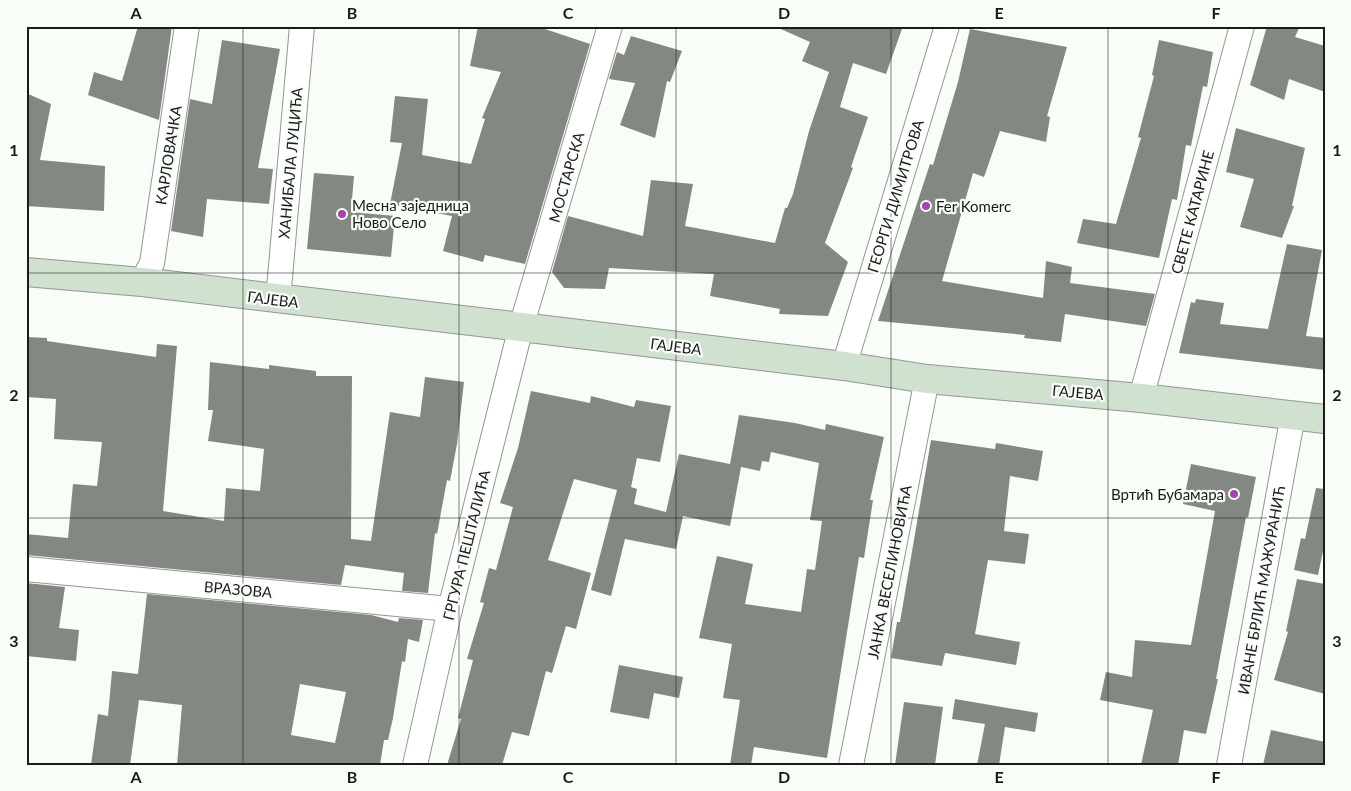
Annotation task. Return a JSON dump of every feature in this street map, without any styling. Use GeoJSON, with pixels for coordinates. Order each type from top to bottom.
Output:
{"type":"FeatureCollection","features":[{"type":"Feature","properties":{"kind":"street","name":"КАРЛОВАЧКА"},"geometry":{"type":"LineString","coordinates":[[142,282],[152,264],[187,26]]}},
{"type":"Feature","properties":{"kind":"street","name":"ХАНИБАЛА ЛУЦИЋА"},"geometry":{"type":"LineString","coordinates":[[278,300],[302,26]]}},
{"type":"Feature","properties":{"kind":"street","name":"МОСТАРСКА"},"geometry":{"type":"LineString","coordinates":[[521,327],[610,26]]}},
{"type":"Feature","properties":{"kind":"street","name":"ГЕОРГИ ДИМИТРОВА"},"geometry":{"type":"LineString","coordinates":[[844,366],[947,26]]}},
{"type":"Feature","properties":{"kind":"street","name":"СВЕТЕ КАТАРИНЕ"},"geometry":{"type":"LineString","coordinates":[[1142,398],[1242,26]]}},
{"type":"Feature","properties":{"kind":"street","name":"ГАЈЕВА"},"geometry":{"type":"LineString","coordinates":[[26,272],[142,282],[278,300],[521,327],[844,366],[927,379],[1142,398],[1325,419]]}},
{"type":"Feature","properties":{"kind":"street","name":"ГРГУРА ПЕШТАЛИЋА"},"geometry":{"type":"LineString","coordinates":[[415,765],[450,609],[521,327]]}},
{"type":"Feature","properties":{"kind":"street","name":"ЈАНКА ВЕСЕЛИНОВИЋА"},"geometry":{"type":"LineString","coordinates":[[851,765],[927,379]]}},
{"type":"Feature","properties":{"kind":"street","name":"ИВАНЕ БРЛИЋ МАЖУРАНИЋ"},"geometry":{"type":"LineString","coordinates":[[1229,765],[1293,415]]}},
{"type":"Feature","properties":{"kind":"street","name":"ВРАЗОВА"},"geometry":{"type":"LineString","coordinates":[[26,569],[450,609]]}},
{"type":"Feature","properties":{"kind":"building"},"geometry":{"type":"Polygon","coordinates":[[[138,26],[172,26],[159,120],[88,95],[94,72],[122,81],[138,26]]]}},
{"type":"Feature","properties":{"kind":"building"},"geometry":{"type":"Polygon","coordinates":[[[478,26],[536,26],[590,44],[525,264],[485,255],[483,262],[443,251],[452,216],[390,204],[402,143],[390,142],[395,96],[428,99],[422,155],[471,164],[485,119],[482,118],[501,72],[470,66],[478,26]]]}},
{"type":"Feature","properties":{"kind":"building"},"geometry":{"type":"Polygon","coordinates":[[[774,26],[903,26],[886,74],[853,63],[840,107],[868,117],[851,167],[853,168],[825,243],[848,262],[828,316],[779,314],[780,309],[710,296],[714,274],[609,268],[605,289],[564,288],[552,272],[568,216],[643,236],[651,180],[693,184],[685,226],[775,243],[785,208],[787,208],[793,194],[809,131],[829,72],[802,61],[810,42],[774,26]]]}},
{"type":"Feature","properties":{"kind":"building"},"geometry":{"type":"Polygon","coordinates":[[[1267,26],[1300,26],[1295,37],[1325,46],[1325,92],[1289,79],[1284,100],[1250,85],[1267,26]]]}},
{"type":"Feature","properties":{"kind":"building"},"geometry":{"type":"Polygon","coordinates":[[[970,29],[1067,47],[1047,116],[1050,117],[1046,142],[1000,131],[984,177],[973,173],[942,281],[1043,298],[1046,261],[1072,267],[1070,283],[1155,294],[1146,326],[1065,314],[1061,342],[1024,338],[1025,335],[878,321],[930,164],[933,165],[958,82],[970,29]]]}},
{"type":"Feature","properties":{"kind":"building"},"geometry":{"type":"Polygon","coordinates":[[[631,36],[682,51],[670,82],[667,81],[655,138],[620,125],[635,83],[609,79],[617,52],[624,55],[631,36]]]}},
{"type":"Feature","properties":{"kind":"building"},"geometry":{"type":"Polygon","coordinates":[[[222,40],[280,49],[258,168],[273,169],[269,204],[207,199],[203,237],[171,231],[190,99],[212,104],[222,40]]]}},
{"type":"Feature","properties":{"kind":"building"},"geometry":{"type":"Polygon","coordinates":[[[1159,40],[1213,52],[1207,87],[1203,86],[1191,146],[1186,145],[1177,200],[1172,199],[1159,258],[1077,243],[1083,219],[1116,224],[1141,138],[1138,137],[1154,76],[1152,75],[1159,40]]]}},
{"type":"Feature","properties":{"kind":"building"},"geometry":{"type":"Polygon","coordinates":[[[26,93],[51,104],[40,160],[105,166],[104,211],[26,206],[26,93]]]}},
{"type":"Feature","properties":{"kind":"building"},"geometry":{"type":"Polygon","coordinates":[[[1236,128],[1305,148],[1292,206],[1294,206],[1282,238],[1240,227],[1254,179],[1226,172],[1236,128]]]}},
{"type":"Feature","properties":{"kind":"building","name":"Месна заједница Ново Село"},"geometry":{"type":"Polygon","coordinates":[[[314,173],[354,176],[351,212],[395,216],[391,257],[307,249],[314,173]]]}},
{"type":"Feature","properties":{"kind":"building"},"geometry":{"type":"Polygon","coordinates":[[[1287,244],[1322,250],[1306,336],[1325,338],[1325,370],[1179,353],[1191,302],[1195,303],[1196,299],[1224,303],[1220,324],[1268,329],[1287,244]]]}},
{"type":"Feature","properties":{"kind":"building"},"geometry":{"type":"Polygon","coordinates":[[[26,337],[47,338],[47,341],[156,357],[157,344],[177,346],[163,511],[224,521],[226,488],[260,491],[264,449],[208,441],[213,410],[208,410],[210,362],[269,369],[269,365],[316,371],[316,376],[352,376],[351,539],[371,541],[390,412],[420,417],[425,377],[464,382],[457,444],[450,481],[447,480],[437,534],[435,533],[428,593],[402,591],[404,573],[345,565],[341,585],[26,555],[26,534],[68,538],[73,484],[97,486],[102,442],[54,439],[56,399],[26,397],[26,337]]]}},
{"type":"Feature","properties":{"kind":"building"},"geometry":{"type":"Polygon","coordinates":[[[531,391],[590,403],[591,396],[634,407],[636,400],[671,406],[660,462],[637,458],[631,487],[637,489],[634,504],[666,512],[679,454],[730,464],[739,415],[795,423],[825,430],[826,424],[884,437],[870,500],[873,500],[864,558],[859,557],[827,758],[754,747],[751,765],[730,765],[740,700],[723,698],[732,644],[699,638],[717,556],[753,564],[745,604],[801,612],[807,569],[815,570],[822,521],[810,520],[819,463],[771,452],[769,462],[762,461],[760,471],[741,467],[730,526],[683,516],[676,549],[625,539],[611,596],[591,590],[617,490],[574,479],[548,560],[591,573],[576,629],[566,626],[552,673],[546,671],[529,736],[512,732],[502,765],[447,765],[461,719],[458,718],[473,660],[467,659],[484,603],[480,602],[489,568],[496,570],[513,507],[500,503],[518,448],[531,391]]]}},
{"type":"Feature","properties":{"kind":"building"},"geometry":{"type":"Polygon","coordinates":[[[931,440],[995,449],[996,443],[1043,451],[1038,481],[1010,476],[1004,531],[1029,534],[1025,564],[988,560],[975,634],[1020,642],[1016,665],[945,653],[942,666],[891,658],[897,622],[900,622],[931,440]]]}},
{"type":"Feature","properties":{"kind":"building"},"geometry":{"type":"Polygon","coordinates":[[[1191,464],[1256,477],[1248,518],[1246,517],[1216,679],[1218,679],[1206,734],[1184,730],[1178,765],[1141,765],[1153,710],[1100,700],[1106,672],[1132,677],[1135,640],[1191,645],[1215,511],[1183,504],[1191,464]]]}},
{"type":"Feature","properties":{"kind":"building"},"geometry":{"type":"Polygon","coordinates":[[[1316,488],[1325,489],[1325,542],[1318,575],[1294,570],[1301,538],[1305,539],[1316,488]]]}},
{"type":"Feature","properties":{"kind":"building"},"geometry":{"type":"Polygon","coordinates":[[[1297,579],[1325,584],[1325,694],[1274,680],[1288,632],[1286,631],[1297,579]]]}},
{"type":"Feature","properties":{"kind":"building"},"geometry":{"type":"Polygon","coordinates":[[[26,583],[65,587],[59,628],[79,630],[76,661],[26,656],[26,583]]]}},
{"type":"Feature","properties":{"kind":"building"},"geometry":{"type":"Polygon","coordinates":[[[147,594],[371,615],[398,622],[399,618],[423,620],[419,642],[408,639],[405,662],[402,661],[393,718],[388,740],[384,740],[380,765],[177,765],[182,705],[139,700],[130,765],[91,765],[98,714],[108,716],[112,671],[138,674],[147,594]],[[300,684],[291,735],[335,743],[346,692],[300,684]]]}},
{"type":"Feature","properties":{"kind":"building"},"geometry":{"type":"Polygon","coordinates":[[[619,665],[683,677],[679,698],[654,693],[649,719],[610,712],[619,665]]]}},
{"type":"Feature","properties":{"kind":"building"},"geometry":{"type":"Polygon","coordinates":[[[955,699],[1038,713],[1035,732],[1005,727],[999,765],[977,765],[985,724],[952,719],[955,699]]]}},
{"type":"Feature","properties":{"kind":"building"},"geometry":{"type":"Polygon","coordinates":[[[904,702],[943,707],[935,765],[895,765],[904,702]]]}},
{"type":"Feature","properties":{"kind":"building"},"geometry":{"type":"Polygon","coordinates":[[[1271,730],[1325,742],[1325,765],[1263,765],[1271,730]]]}},
{"type":"Feature","properties":{"kind":"place","name":"Fer Komerc"},"geometry":{"type":"Point","coordinates":[926,206]}},
{"type":"Feature","properties":{"kind":"place","name":"Месна заједница Ново Село"},"geometry":{"type":"Point","coordinates":[342,214]}},
{"type":"Feature","properties":{"kind":"place","name":"Вртић Бубамара"},"geometry":{"type":"Point","coordinates":[1234,494]}}]}
